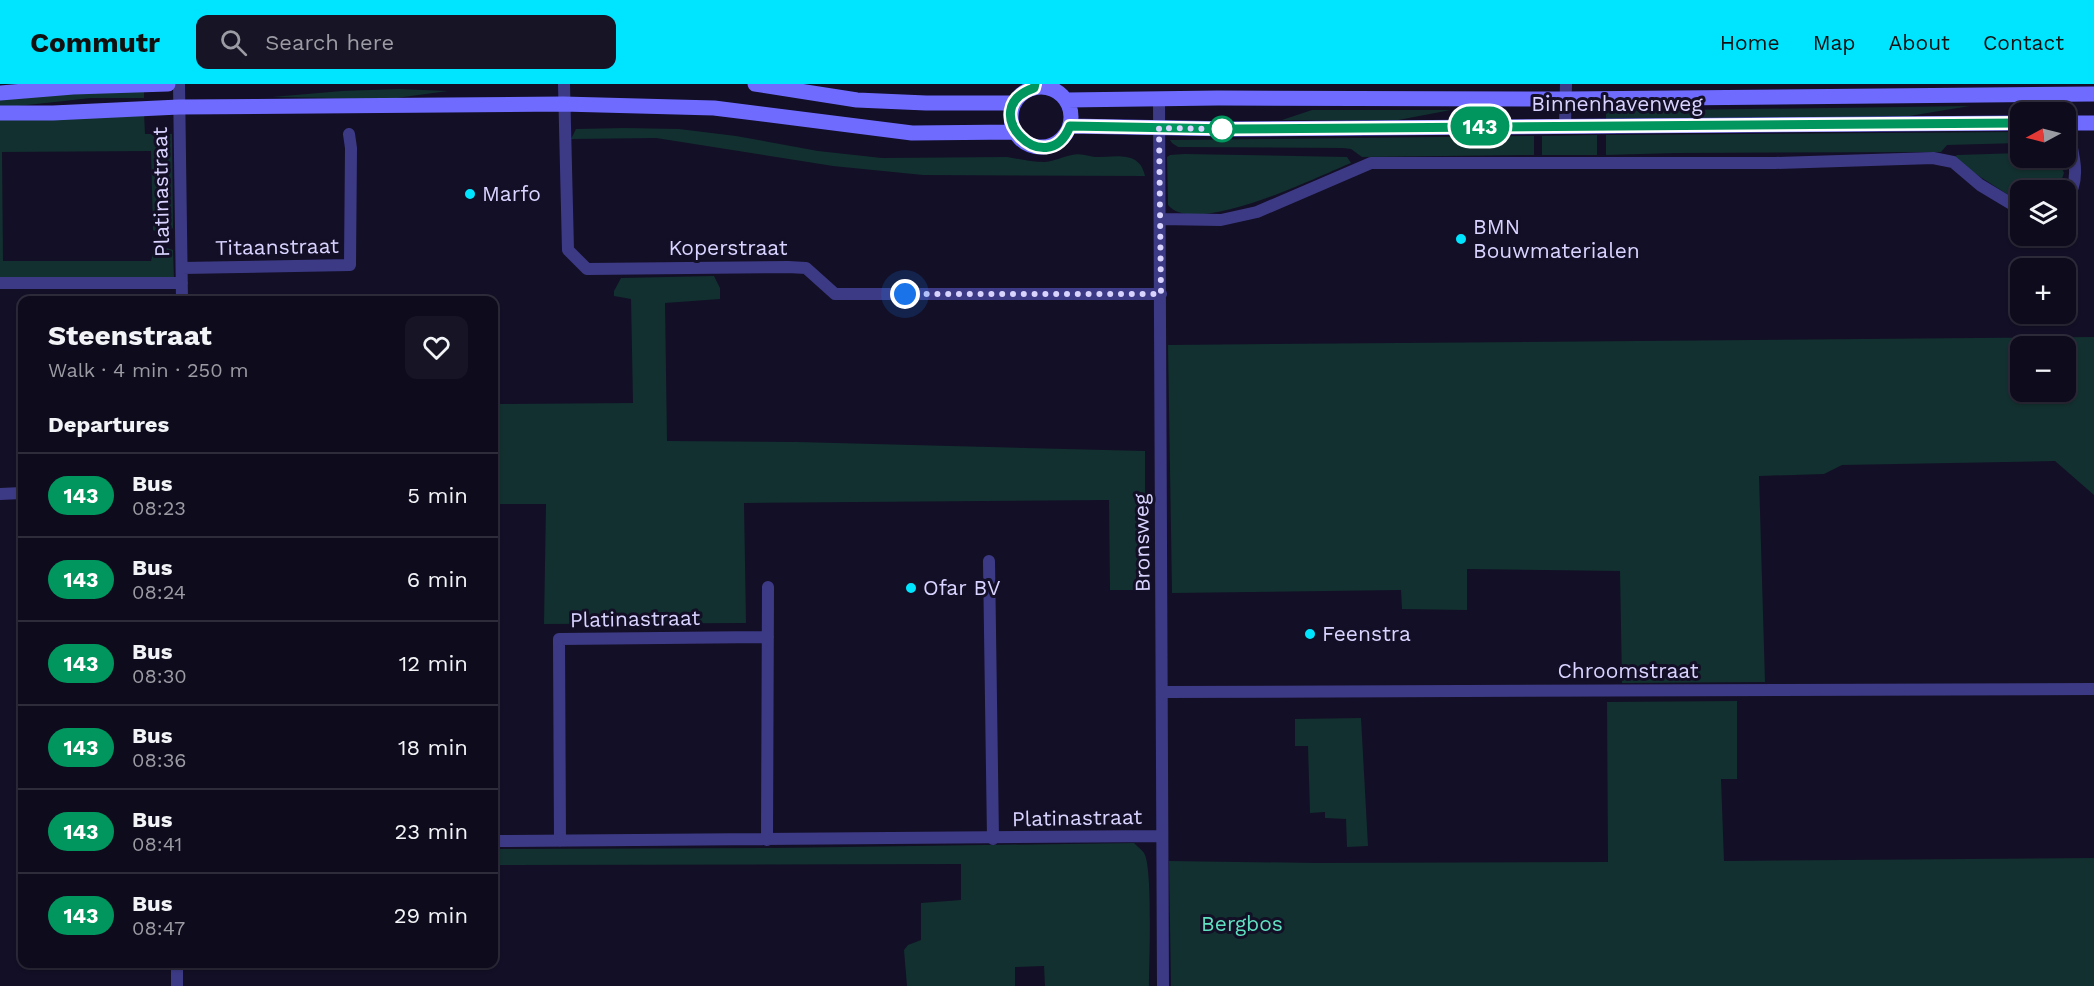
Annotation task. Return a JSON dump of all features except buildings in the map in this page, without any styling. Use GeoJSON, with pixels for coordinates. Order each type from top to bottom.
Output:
{"type":"FeatureCollection","features":[{"type":"Feature","properties":{"kind":"main road"},"geometry":{"type":"LineString","coordinates":[[0,93],[73,87],[168,84]]}},
{"type":"Feature","properties":{"kind":"main road"},"geometry":{"type":"LineString","coordinates":[[755,84],[857,100],[1014,103]]}},
{"type":"Feature","properties":{"kind":"main road"},"geometry":{"type":"LineString","coordinates":[[1035,86],[1052,87],[1067,100],[1071,115],[1067,133],[1058,143],[1043,147],[1031,145],[1022,140],[1015,132],[1011,122],[1014,103],[1035,86]]}},
{"type":"Feature","properties":{"kind":"main road","name":"Binnenhavenweg"},"geometry":{"type":"LineString","coordinates":[[1067,100],[1567,92],[2066,89],[2094,94]]}},
{"type":"Feature","properties":{"kind":"main road"},"geometry":{"type":"LineString","coordinates":[[0,113],[179,107],[563,104],[714,108],[912,133],[1015,132]]}},
{"type":"Feature","properties":{"kind":"main road","name":"Binnenhavenweg"},"geometry":{"type":"LineString","coordinates":[[1070,126],[1159,128],[2010,123]]}},
{"type":"Feature","properties":{"kind":"main road"},"geometry":{"type":"LineString","coordinates":[[2076,123],[2094,123]]}},
{"type":"Feature","properties":{"kind":"street","name":"Platinastraat"},"geometry":{"type":"LineString","coordinates":[[179,84],[182,296]]}},
{"type":"Feature","properties":{"kind":"street","name":"Koperstraat"},"geometry":{"type":"LineString","coordinates":[[564,84],[568,250],[586,269],[806,268],[835,294],[1161,294]]}},
{"type":"Feature","properties":{"kind":"street"},"geometry":{"type":"LineString","coordinates":[[1565,125],[1567,92]]}},
{"type":"Feature","properties":{"kind":"street","name":"Bronsweg"},"geometry":{"type":"LineString","coordinates":[[1159,99],[1163,986]]}},
{"type":"Feature","properties":{"kind":"street","name":"Titaanstraat"},"geometry":{"type":"LineString","coordinates":[[182,268],[350,265],[351,148],[349,134]]}},
{"type":"Feature","properties":{"kind":"street"},"geometry":{"type":"LineString","coordinates":[[1161,219],[1221,220],[1257,212],[1371,163],[1775,163],[1933,158],[1953,162],[1980,185],[2010,202]]}},
{"type":"Feature","properties":{"kind":"street"},"geometry":{"type":"LineString","coordinates":[[0,284],[182,283]]}},
{"type":"Feature","properties":{"kind":"street"},"geometry":{"type":"LineString","coordinates":[[0,494],[18,493]]}},
{"type":"Feature","properties":{"kind":"street","name":"Platinastraat"},"geometry":{"type":"LineString","coordinates":[[990,561],[993,839]]}},
{"type":"Feature","properties":{"kind":"street"},"geometry":{"type":"LineString","coordinates":[[767,840],[768,587]]}},
{"type":"Feature","properties":{"kind":"street","name":"Platinastraat"},"geometry":{"type":"LineString","coordinates":[[560,840],[559,639],[768,637]]}},
{"type":"Feature","properties":{"kind":"street","name":"Chroomstraat"},"geometry":{"type":"LineString","coordinates":[[1162,692],[2094,690]]}},
{"type":"Feature","properties":{"kind":"street","name":"Platinastraat"},"geometry":{"type":"LineString","coordinates":[[498,841],[1162,836]]}},
{"type":"Feature","properties":{"kind":"street"},"geometry":{"type":"LineString","coordinates":[[177,968],[177,986]]}},
{"type":"Feature","properties":{"kind":"green space"},"geometry":{"type":"Polygon","coordinates":[[[144,89],[144,98],[91,98],[0,108],[0,97],[144,89]]]}},
{"type":"Feature","properties":{"kind":"green space"},"geometry":{"type":"Polygon","coordinates":[[[398,89],[448,91],[389,99],[272,97],[342,91],[398,89]]]}},
{"type":"Feature","properties":{"kind":"green space"},"geometry":{"type":"Polygon","coordinates":[[[1970,106],[1891,119],[1606,121],[1606,111],[1970,106]]]}},
{"type":"Feature","properties":{"kind":"green space"},"geometry":{"type":"Polygon","coordinates":[[[1312,110],[1451,110],[1393,121],[1282,120],[1312,110]]]}},
{"type":"Feature","properties":{"kind":"green space"},"geometry":{"type":"Polygon","coordinates":[[[144,113],[145,134],[172,134],[173,228],[161,234],[153,230],[151,151],[2,152],[3,261],[151,261],[154,249],[167,248],[173,250],[174,278],[0,278],[0,119],[144,113]]]}},
{"type":"Feature","properties":{"kind":"green space"},"geometry":{"type":"Polygon","coordinates":[[[576,129],[679,129],[736,136],[818,151],[882,158],[1007,157],[1045,162],[1074,154],[1095,157],[1118,156],[1138,162],[1145,176],[923,175],[833,166],[656,138],[571,139],[576,129]]]}},
{"type":"Feature","properties":{"kind":"green space"},"geometry":{"type":"Polygon","coordinates":[[[2010,132],[2010,143],[1947,145],[1941,152],[1606,155],[1606,135],[2010,132]]]}},
{"type":"Feature","properties":{"kind":"green space"},"geometry":{"type":"Polygon","coordinates":[[[1597,135],[1597,155],[1542,155],[1542,136],[1597,135]]]}},
{"type":"Feature","properties":{"kind":"green space"},"geometry":{"type":"Polygon","coordinates":[[[1534,136],[1534,155],[1362,157],[1351,149],[1343,148],[1178,147],[1170,140],[1534,136]]]}},
{"type":"Feature","properties":{"kind":"green space"},"geometry":{"type":"Polygon","coordinates":[[[2010,153],[2010,168],[2062,168],[2064,173],[2062,180],[2010,180],[2010,196],[1952,159],[1957,155],[2010,153]]]}},
{"type":"Feature","properties":{"kind":"green space"},"geometry":{"type":"Polygon","coordinates":[[[1184,154],[1347,157],[1351,163],[1286,191],[1229,210],[1203,214],[1182,213],[1168,205],[1167,157],[1184,154]]]}},
{"type":"Feature","properties":{"kind":"green space"},"geometry":{"type":"Polygon","coordinates":[[[714,276],[720,288],[720,299],[665,303],[667,441],[1145,451],[1145,590],[1110,590],[1109,500],[744,503],[746,623],[544,624],[546,504],[498,504],[498,404],[633,403],[631,299],[614,296],[614,291],[621,278],[714,276]]]}},
{"type":"Feature","properties":{"kind":"green space"},"geometry":{"type":"Polygon","coordinates":[[[2076,337],[2094,337],[2094,495],[2055,461],[1842,465],[1824,474],[1759,476],[1765,682],[1622,683],[1620,571],[1467,569],[1467,610],[1402,609],[1401,590],[1172,593],[1168,345],[2010,338],[2010,402],[2076,402],[2076,337]]]}},
{"type":"Feature","properties":{"kind":"green space","name":"Bergbos"},"geometry":{"type":"Polygon","coordinates":[[[1737,701],[1737,779],[1721,779],[1724,861],[2094,858],[2094,986],[1171,986],[1169,861],[1608,862],[1607,702],[1737,701]]]}},
{"type":"Feature","properties":{"kind":"green space"},"geometry":{"type":"Polygon","coordinates":[[[1361,718],[1368,846],[1347,847],[1346,819],[1325,818],[1325,812],[1310,813],[1308,746],[1295,746],[1295,719],[1361,718]]]}},
{"type":"Feature","properties":{"kind":"green space"},"geometry":{"type":"Polygon","coordinates":[[[1134,843],[1144,853],[1149,877],[1149,986],[1045,986],[1044,966],[1015,967],[1015,986],[907,986],[904,950],[908,945],[921,940],[921,903],[961,900],[961,864],[498,865],[498,849],[1134,843]]]}},
{"type":"Feature","properties":{"kind":"bus line","name":"143"},"geometry":{"type":"LineString","coordinates":[[1035,84],[1034,88],[1028,90],[1014,103],[1011,122],[1015,132],[1022,140],[1031,145],[1043,147],[1058,143],[1070,126],[1232,129],[2010,123]]}},
{"type":"Feature","properties":{"kind":"place","name":"Marfo"},"geometry":{"type":"Point","coordinates":[470,194]}},
{"type":"Feature","properties":{"kind":"place","name":"BMN Bouwmaterialen"},"geometry":{"type":"Point","coordinates":[1461,239]}},
{"type":"Feature","properties":{"kind":"place","name":"Ofar BV"},"geometry":{"type":"Point","coordinates":[911,588]}},
{"type":"Feature","properties":{"kind":"place","name":"Feenstra"},"geometry":{"type":"Point","coordinates":[1310,634]}},
{"type":"Feature","properties":{"kind":"route"},"geometry":{"type":"LineString","coordinates":[[905,294],[1161,294],[1159,128],[1222,129]]}}]}
